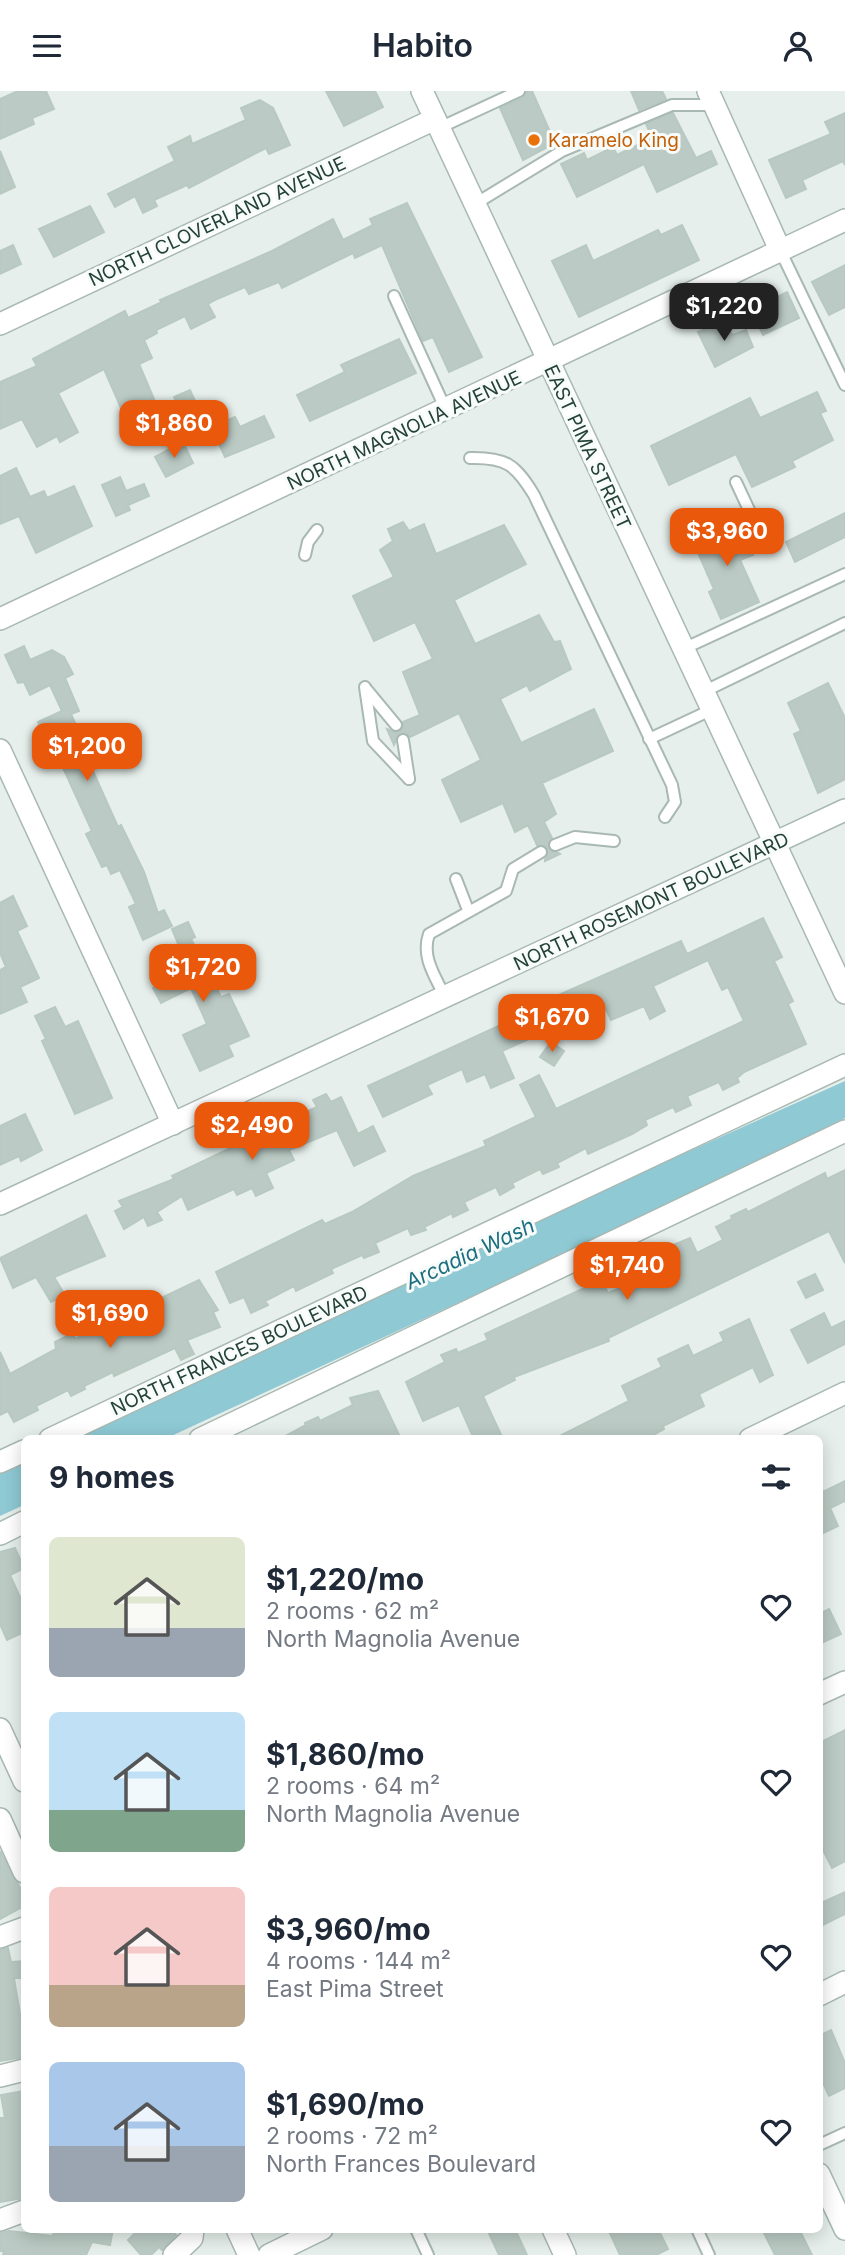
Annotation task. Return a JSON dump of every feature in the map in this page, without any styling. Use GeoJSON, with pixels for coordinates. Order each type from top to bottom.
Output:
{"type":"FeatureCollection","features":[{"type":"Feature","properties":{"kind":"street","name":"EAST PIMA STREET"},"geometry":{"type":"LineString","coordinates":[[422,91],[774,844],[839,965],[845,993]]}},
{"type":"Feature","properties":{"kind":"street"},"geometry":{"type":"LineString","coordinates":[[710,96],[781,252]]}},
{"type":"Feature","properties":{"kind":"street","name":"NORTH CLOVERLAND AVENUE"},"geometry":{"type":"LineString","coordinates":[[0,324],[437,124]]}},
{"type":"Feature","properties":{"kind":"street","name":"NORTH MAGNOLIA AVENUE"},"geometry":{"type":"LineString","coordinates":[[0,619],[549,363],[845,220]]}},
{"type":"Feature","properties":{"kind":"street"},"geometry":{"type":"LineString","coordinates":[[0,750],[173,1124]]}},
{"type":"Feature","properties":{"kind":"street","name":"NORTH ROSEMONT BOULEVARD"},"geometry":{"type":"LineString","coordinates":[[0,1204],[845,810]]}},
{"type":"Feature","properties":{"kind":"street","name":"NORTH FRANCES BOULEVARD"},"geometry":{"type":"LineString","coordinates":[[59,1435],[845,1065]]}},
{"type":"Feature","properties":{"kind":"street"},"geometry":{"type":"LineString","coordinates":[[208,1435],[845,1131]]}},
{"type":"Feature","properties":{"kind":"street"},"geometry":{"type":"LineString","coordinates":[[758,1435],[845,1393]]}},
{"type":"Feature","properties":{"kind":"street"},"geometry":{"type":"LineString","coordinates":[[0,1462],[21,1452]]}},
{"type":"Feature","properties":{"kind":"street"},"geometry":{"type":"LineString","coordinates":[[0,1534],[21,1524]]}},
{"type":"Feature","properties":{"kind":"street"},"geometry":{"type":"LineString","coordinates":[[823,1692],[845,1682]]}},
{"type":"Feature","properties":{"kind":"street"},"geometry":{"type":"LineString","coordinates":[[0,1729],[21,1774]]}},
{"type":"Feature","properties":{"kind":"street"},"geometry":{"type":"LineString","coordinates":[[0,1819],[21,1865]]}},
{"type":"Feature","properties":{"kind":"street"},"geometry":{"type":"LineString","coordinates":[[0,1937],[21,1928]]}},
{"type":"Feature","properties":{"kind":"street"},"geometry":{"type":"LineString","coordinates":[[823,1992],[845,1982]]}},
{"type":"Feature","properties":{"kind":"street"},"geometry":{"type":"LineString","coordinates":[[0,2076],[21,2071]]}},
{"type":"Feature","properties":{"kind":"street"},"geometry":{"type":"LineString","coordinates":[[823,2182],[845,2229]]}},
{"type":"Feature","properties":{"kind":"street"},"geometry":{"type":"LineString","coordinates":[[0,2220],[21,2212]]}},
{"type":"Feature","properties":{"kind":"street"},"geometry":{"type":"LineString","coordinates":[[174,2255],[191,2238],[192,2233]]}},
{"type":"Feature","properties":{"kind":"street"},"geometry":{"type":"LineString","coordinates":[[239,2233],[249,2255]]}},
{"type":"Feature","properties":{"kind":"street"},"geometry":{"type":"LineString","coordinates":[[276,2253],[314,2233]]}},
{"type":"Feature","properties":{"kind":"street"},"geometry":{"type":"LineString","coordinates":[[555,2233],[565,2255]]}},
{"type":"Feature","properties":{"kind":"lane"},"geometry":{"type":"LineString","coordinates":[[437,124],[519,91]]}},
{"type":"Feature","properties":{"kind":"lane"},"geometry":{"type":"LineString","coordinates":[[475,204],[562,151],[672,105],[706,105],[710,96]]}},
{"type":"Feature","properties":{"kind":"lane"},"geometry":{"type":"LineString","coordinates":[[781,252],[845,385]]}},
{"type":"Feature","properties":{"kind":"lane"},"geometry":{"type":"LineString","coordinates":[[394,296],[446,410]]}},
{"type":"Feature","properties":{"kind":"lane"},"geometry":{"type":"LineString","coordinates":[[470,458],[495,459],[517,467],[534,495],[672,785],[676,802],[665,817]]}},
{"type":"Feature","properties":{"kind":"lane"},"geometry":{"type":"LineString","coordinates":[[736,482],[757,527]]}},
{"type":"Feature","properties":{"kind":"lane"},"geometry":{"type":"LineString","coordinates":[[305,555],[308,541],[317,530]]}},
{"type":"Feature","properties":{"kind":"lane"},"geometry":{"type":"LineString","coordinates":[[683,649],[845,574]]}},
{"type":"Feature","properties":{"kind":"lane"},"geometry":{"type":"LineString","coordinates":[[649,739],[707,701],[845,623]]}},
{"type":"Feature","properties":{"kind":"lane"},"geometry":{"type":"LineString","coordinates":[[396,725],[366,687],[373,741],[409,779],[403,740]]}},
{"type":"Feature","properties":{"kind":"lane"},"geometry":{"type":"LineString","coordinates":[[555,845],[575,837],[614,841]]}},
{"type":"Feature","properties":{"kind":"lane"},"geometry":{"type":"LineString","coordinates":[[445,997],[428,963],[425,946],[429,934],[506,891],[513,869],[541,852]]}},
{"type":"Feature","properties":{"kind":"lane"},"geometry":{"type":"LineString","coordinates":[[456,879],[468,910]]}},
{"type":"Feature","properties":{"kind":"lane"},"geometry":{"type":"LineString","coordinates":[[823,2143],[845,2133]]}},
{"type":"Feature","properties":{"kind":"lane"},"geometry":{"type":"LineString","coordinates":[[418,2233],[428,2255]]}},
{"type":"Feature","properties":{"kind":"lane"},"geometry":{"type":"LineString","coordinates":[[699,2233],[709,2255]]}},
{"type":"Feature","properties":{"kind":"water","name":"Arcadia Wash"},"geometry":{"type":"Polygon","coordinates":[[[845,1081],[845,1118],[669,1205],[173,1435],[83,1435],[634,1176],[845,1081]]]}},
{"type":"Feature","properties":{"kind":"water"},"geometry":{"type":"Polygon","coordinates":[[[21,1461],[21,1506],[0,1516],[0,1471],[21,1461]]]}},
{"type":"Feature","properties":{"kind":"building"},"geometry":{"type":"Polygon","coordinates":[[[18,91],[46,91],[54,109],[32,118],[34,124],[0,139],[0,99],[18,91]]]}},
{"type":"Feature","properties":{"kind":"building"},"geometry":{"type":"Polygon","coordinates":[[[326,91],[375,91],[383,107],[344,126],[326,91]]]}},
{"type":"Feature","properties":{"kind":"building"},"geometry":{"type":"Polygon","coordinates":[[[527,91],[532,91],[555,143],[523,160],[500,108],[523,98],[527,91]]]}},
{"type":"Feature","properties":{"kind":"building"},"geometry":{"type":"Polygon","coordinates":[[[631,91],[662,91],[666,99],[639,110],[631,91]]]}},
{"type":"Feature","properties":{"kind":"building"},"geometry":{"type":"Polygon","coordinates":[[[260,100],[273,108],[290,145],[269,154],[266,148],[189,188],[187,185],[154,200],[157,206],[143,213],[135,196],[115,207],[108,194],[175,161],[168,147],[190,136],[192,144],[246,120],[241,108],[260,100]]]}},
{"type":"Feature","properties":{"kind":"building"},"geometry":{"type":"Polygon","coordinates":[[[673,113],[696,158],[711,151],[717,164],[657,192],[644,164],[577,197],[561,164],[584,153],[587,160],[613,147],[617,155],[648,140],[647,137],[651,135],[646,124],[673,113]]]}},
{"type":"Feature","properties":{"kind":"building"},"geometry":{"type":"Polygon","coordinates":[[[845,113],[845,165],[843,161],[802,180],[806,189],[786,198],[769,160],[831,134],[825,122],[845,113]]]}},
{"type":"Feature","properties":{"kind":"building"},"geometry":{"type":"Polygon","coordinates":[[[0,151],[15,187],[0,194],[0,151]]]}},
{"type":"Feature","properties":{"kind":"building"},"geometry":{"type":"Polygon","coordinates":[[[407,203],[482,357],[449,372],[433,337],[423,341],[382,245],[355,258],[353,253],[282,288],[279,282],[249,294],[245,287],[217,299],[208,304],[215,317],[191,329],[185,316],[156,330],[157,333],[144,340],[152,358],[139,364],[154,399],[146,403],[154,420],[131,431],[104,369],[58,393],[78,432],[60,442],[57,436],[37,447],[22,419],[0,429],[0,382],[37,366],[33,359],[125,311],[128,318],[162,302],[160,300],[272,251],[333,219],[343,240],[373,225],[370,219],[407,203]]]}},
{"type":"Feature","properties":{"kind":"building"},"geometry":{"type":"Polygon","coordinates":[[[90,206],[104,232],[54,257],[39,229],[90,206]]]}},
{"type":"Feature","properties":{"kind":"building"},"geometry":{"type":"Polygon","coordinates":[[[682,225],[699,260],[579,317],[552,261],[586,245],[593,261],[658,230],[661,235],[682,225]]]}},
{"type":"Feature","properties":{"kind":"building"},"geometry":{"type":"Polygon","coordinates":[[[13,245],[21,264],[0,274],[0,251],[13,245]]]}},
{"type":"Feature","properties":{"kind":"building"},"geometry":{"type":"Polygon","coordinates":[[[845,265],[845,307],[829,315],[812,282],[845,265]]]}},
{"type":"Feature","properties":{"kind":"building"},"geometry":{"type":"Polygon","coordinates":[[[787,292],[799,318],[763,335],[751,310],[787,292]]]}},
{"type":"Feature","properties":{"kind":"building"},"geometry":{"type":"Polygon","coordinates":[[[725,320],[732,335],[746,330],[753,347],[715,367],[698,332],[725,320]]]}},
{"type":"Feature","properties":{"kind":"building"},"geometry":{"type":"Polygon","coordinates":[[[399,339],[416,373],[310,421],[297,395],[345,372],[341,365],[399,339]]]}},
{"type":"Feature","properties":{"kind":"building"},"geometry":{"type":"Polygon","coordinates":[[[190,390],[200,412],[184,419],[174,397],[190,390]]]}},
{"type":"Feature","properties":{"kind":"building"},"geometry":{"type":"Polygon","coordinates":[[[817,392],[826,411],[820,413],[833,440],[792,461],[795,467],[752,487],[736,454],[669,485],[651,446],[750,398],[760,418],[817,392]]]}},
{"type":"Feature","properties":{"kind":"building"},"geometry":{"type":"Polygon","coordinates":[[[264,416],[274,437],[225,457],[217,440],[224,437],[218,424],[235,417],[240,427],[264,416]]]}},
{"type":"Feature","properties":{"kind":"building"},"geometry":{"type":"Polygon","coordinates":[[[183,442],[193,463],[166,477],[155,457],[183,442]]]}},
{"type":"Feature","properties":{"kind":"building"},"geometry":{"type":"Polygon","coordinates":[[[16,468],[30,497],[44,491],[47,498],[74,486],[92,526],[36,553],[19,516],[0,524],[0,476],[16,468]]]}},
{"type":"Feature","properties":{"kind":"building"},"geometry":{"type":"Polygon","coordinates":[[[120,477],[126,491],[144,484],[149,496],[128,505],[130,510],[116,516],[102,485],[120,477]]]}},
{"type":"Feature","properties":{"kind":"building"},"geometry":{"type":"Polygon","coordinates":[[[845,513],[845,537],[795,562],[786,542],[845,513]]]}},
{"type":"Feature","properties":{"kind":"building"},"geometry":{"type":"Polygon","coordinates":[[[738,519],[753,555],[740,560],[759,602],[721,619],[709,592],[714,589],[692,539],[738,519]]]}},
{"type":"Feature","properties":{"kind":"building"},"geometry":{"type":"Polygon","coordinates":[[[403,522],[409,531],[424,524],[436,554],[504,525],[526,564],[454,600],[475,644],[539,615],[554,642],[560,641],[571,669],[530,691],[527,685],[500,699],[521,743],[594,709],[613,751],[542,783],[556,814],[544,822],[552,838],[548,847],[560,854],[545,861],[547,847],[537,845],[528,825],[515,832],[503,803],[461,822],[442,780],[481,760],[459,713],[410,737],[405,732],[399,733],[394,745],[387,729],[398,733],[403,728],[403,722],[420,715],[403,672],[433,659],[415,622],[374,641],[353,596],[394,577],[380,550],[393,541],[388,529],[403,522]]]}},
{"type":"Feature","properties":{"kind":"building"},"geometry":{"type":"Polygon","coordinates":[[[24,646],[30,660],[52,650],[64,657],[73,674],[65,678],[79,711],[71,714],[86,748],[83,749],[118,827],[121,825],[144,872],[158,913],[164,910],[172,926],[143,940],[129,907],[136,904],[120,870],[111,874],[107,865],[102,867],[86,834],[92,831],[59,759],[55,761],[38,722],[62,711],[50,685],[30,695],[24,682],[18,683],[5,655],[24,646]]]}},
{"type":"Feature","properties":{"kind":"building"},"geometry":{"type":"Polygon","coordinates":[[[828,683],[845,718],[845,779],[818,793],[794,734],[801,731],[788,703],[828,683]]]}},
{"type":"Feature","properties":{"kind":"building"},"geometry":{"type":"Polygon","coordinates":[[[13,896],[27,926],[17,931],[39,978],[20,987],[27,1002],[0,1014],[0,970],[6,967],[0,953],[0,903],[13,896]]]}},
{"type":"Feature","properties":{"kind":"building"},"geometry":{"type":"Polygon","coordinates":[[[763,918],[782,957],[774,961],[793,1001],[788,1004],[806,1044],[744,1072],[737,1078],[739,1082],[723,1090],[719,1082],[687,1096],[691,1105],[676,1112],[673,1107],[645,1120],[647,1125],[632,1134],[588,1154],[586,1148],[557,1163],[559,1167],[543,1174],[540,1169],[512,1183],[514,1187],[500,1195],[496,1187],[464,1202],[468,1210],[453,1217],[452,1213],[424,1227],[426,1230],[411,1235],[408,1228],[375,1243],[379,1252],[364,1258],[362,1255],[331,1269],[333,1273],[296,1291],[294,1286],[265,1301],[268,1305],[251,1313],[244,1297],[230,1303],[216,1272],[322,1220],[325,1224],[352,1212],[413,1176],[486,1146],[484,1141],[536,1117],[520,1085],[539,1075],[556,1109],[744,1021],[728,987],[722,990],[708,960],[653,986],[665,1011],[650,1019],[644,1006],[611,1020],[606,1009],[577,1022],[575,1018],[502,1051],[514,1078],[491,1088],[485,1074],[467,1082],[462,1069],[427,1085],[432,1094],[383,1117],[368,1086],[503,1024],[502,1022],[543,1002],[681,941],[687,954],[763,918]]]}},
{"type":"Feature","properties":{"kind":"building"},"geometry":{"type":"Polygon","coordinates":[[[188,922],[195,937],[191,939],[221,997],[229,994],[249,1036],[228,1045],[233,1056],[200,1071],[183,1035],[207,1024],[191,988],[161,1003],[153,988],[172,979],[166,967],[184,958],[172,929],[188,922]]]}},
{"type":"Feature","properties":{"kind":"building"},"geometry":{"type":"Polygon","coordinates":[[[55,1007],[65,1027],[78,1021],[112,1098],[75,1114],[42,1041],[46,1039],[35,1016],[55,1007]]]}},
{"type":"Feature","properties":{"kind":"building"},"geometry":{"type":"Polygon","coordinates":[[[551,1042],[564,1051],[554,1066],[540,1057],[551,1042]]]}},
{"type":"Feature","properties":{"kind":"building"},"geometry":{"type":"Polygon","coordinates":[[[326,1094],[331,1102],[341,1097],[358,1134],[373,1126],[385,1151],[354,1166],[337,1130],[289,1150],[294,1160],[266,1173],[273,1188],[256,1196],[252,1188],[237,1195],[234,1189],[188,1210],[182,1196],[157,1212],[162,1220],[148,1226],[144,1217],[124,1229],[115,1211],[123,1207],[119,1201],[174,1179],[172,1176],[317,1107],[313,1100],[326,1094]]]}},
{"type":"Feature","properties":{"kind":"building"},"geometry":{"type":"Polygon","coordinates":[[[25,1114],[42,1150],[21,1161],[19,1156],[0,1165],[0,1126],[25,1114]]]}},
{"type":"Feature","properties":{"kind":"building"},"geometry":{"type":"Polygon","coordinates":[[[845,1170],[845,1263],[829,1231],[608,1338],[609,1341],[514,1377],[515,1380],[483,1396],[501,1435],[472,1435],[459,1405],[423,1421],[406,1382],[445,1362],[441,1355],[456,1349],[458,1353],[488,1340],[485,1334],[593,1284],[596,1289],[605,1287],[608,1293],[635,1282],[629,1268],[645,1260],[651,1273],[680,1260],[673,1245],[690,1238],[697,1253],[723,1240],[716,1227],[732,1219],[731,1216],[746,1209],[748,1212],[825,1173],[827,1179],[845,1170]]]}},
{"type":"Feature","properties":{"kind":"building"},"geometry":{"type":"Polygon","coordinates":[[[86,1215],[105,1256],[54,1277],[65,1295],[51,1302],[36,1277],[13,1288],[0,1258],[86,1215]]]}},
{"type":"Feature","properties":{"kind":"building"},"geometry":{"type":"Polygon","coordinates":[[[815,1274],[823,1290],[806,1298],[798,1282],[815,1274]]]}},
{"type":"Feature","properties":{"kind":"building"},"geometry":{"type":"Polygon","coordinates":[[[199,1280],[218,1310],[213,1312],[220,1327],[187,1340],[194,1354],[181,1360],[175,1348],[114,1376],[113,1372],[84,1386],[85,1389],[71,1396],[68,1390],[36,1406],[38,1410],[14,1422],[8,1411],[0,1415],[0,1352],[10,1374],[56,1349],[55,1342],[73,1333],[75,1339],[199,1280]]]}},
{"type":"Feature","properties":{"kind":"building"},"geometry":{"type":"Polygon","coordinates":[[[824,1313],[831,1328],[845,1321],[845,1344],[808,1363],[791,1330],[824,1313]]]}},
{"type":"Feature","properties":{"kind":"building"},"geometry":{"type":"Polygon","coordinates":[[[749,1319],[773,1375],[760,1382],[753,1367],[699,1394],[704,1406],[663,1426],[664,1429],[653,1435],[562,1435],[629,1401],[622,1386],[662,1367],[658,1359],[688,1345],[693,1356],[724,1341],[720,1333],[749,1319]]]}},
{"type":"Feature","properties":{"kind":"building"},"geometry":{"type":"Polygon","coordinates":[[[378,1391],[399,1435],[287,1435],[318,1417],[320,1421],[353,1405],[350,1398],[378,1391]]]}},
{"type":"Feature","properties":{"kind":"building"},"geometry":{"type":"Polygon","coordinates":[[[845,1481],[845,1501],[830,1508],[838,1526],[823,1533],[823,1492],[845,1481]]]}},
{"type":"Feature","properties":{"kind":"building"},"geometry":{"type":"Polygon","coordinates":[[[15,1548],[21,1561],[21,1570],[10,1575],[21,1599],[21,1633],[7,1640],[0,1624],[0,1552],[15,1548]]]}},
{"type":"Feature","properties":{"kind":"building"},"geometry":{"type":"Polygon","coordinates":[[[829,1609],[841,1634],[823,1642],[823,1612],[829,1609]]]}},
{"type":"Feature","properties":{"kind":"building"},"geometry":{"type":"Polygon","coordinates":[[[845,1730],[845,1861],[832,1868],[823,1850],[823,1741],[845,1730]]]}},
{"type":"Feature","properties":{"kind":"building"},"geometry":{"type":"Polygon","coordinates":[[[0,1851],[21,1890],[21,1908],[0,1919],[0,1851]]]}},
{"type":"Feature","properties":{"kind":"building"},"geometry":{"type":"Polygon","coordinates":[[[845,1892],[845,1914],[823,1925],[823,1902],[845,1892]]]}},
{"type":"Feature","properties":{"kind":"building"},"geometry":{"type":"Polygon","coordinates":[[[8,1948],[11,1962],[21,1961],[21,1978],[14,1978],[21,2020],[21,2058],[0,2061],[0,1950],[8,1948]]]}},
{"type":"Feature","properties":{"kind":"building"},"geometry":{"type":"Polygon","coordinates":[[[831,2030],[845,2063],[845,2088],[829,2096],[823,2083],[823,2034],[831,2030]]]}},
{"type":"Feature","properties":{"kind":"building"},"geometry":{"type":"Polygon","coordinates":[[[21,2092],[21,2198],[0,2202],[0,2118],[5,2118],[1,2095],[21,2092]]]}},
{"type":"Feature","properties":{"kind":"building"},"geometry":{"type":"Polygon","coordinates":[[[9,2231],[53,2236],[53,2233],[112,2233],[110,2245],[92,2242],[86,2255],[3,2255],[4,2251],[0,2251],[0,2233],[9,2231]]]}},
{"type":"Feature","properties":{"kind":"building"},"geometry":{"type":"Polygon","coordinates":[[[135,2233],[176,2235],[162,2250],[159,2247],[151,2255],[141,2255],[128,2240],[135,2233]]]}},
{"type":"Feature","properties":{"kind":"building"},"geometry":{"type":"Polygon","coordinates":[[[489,2233],[517,2233],[527,2255],[499,2255],[489,2233]]]}},
{"type":"Feature","properties":{"kind":"building"},"geometry":{"type":"Polygon","coordinates":[[[610,2233],[660,2233],[668,2249],[656,2255],[620,2255],[610,2233]]]}},
{"type":"Feature","properties":{"kind":"building"},"geometry":{"type":"Polygon","coordinates":[[[764,2233],[801,2233],[812,2255],[775,2255],[764,2233]]]}},
{"type":"Feature","properties":{"kind":"place","name":"Karamelo King"},"geometry":{"type":"Point","coordinates":[534,140]}}]}
